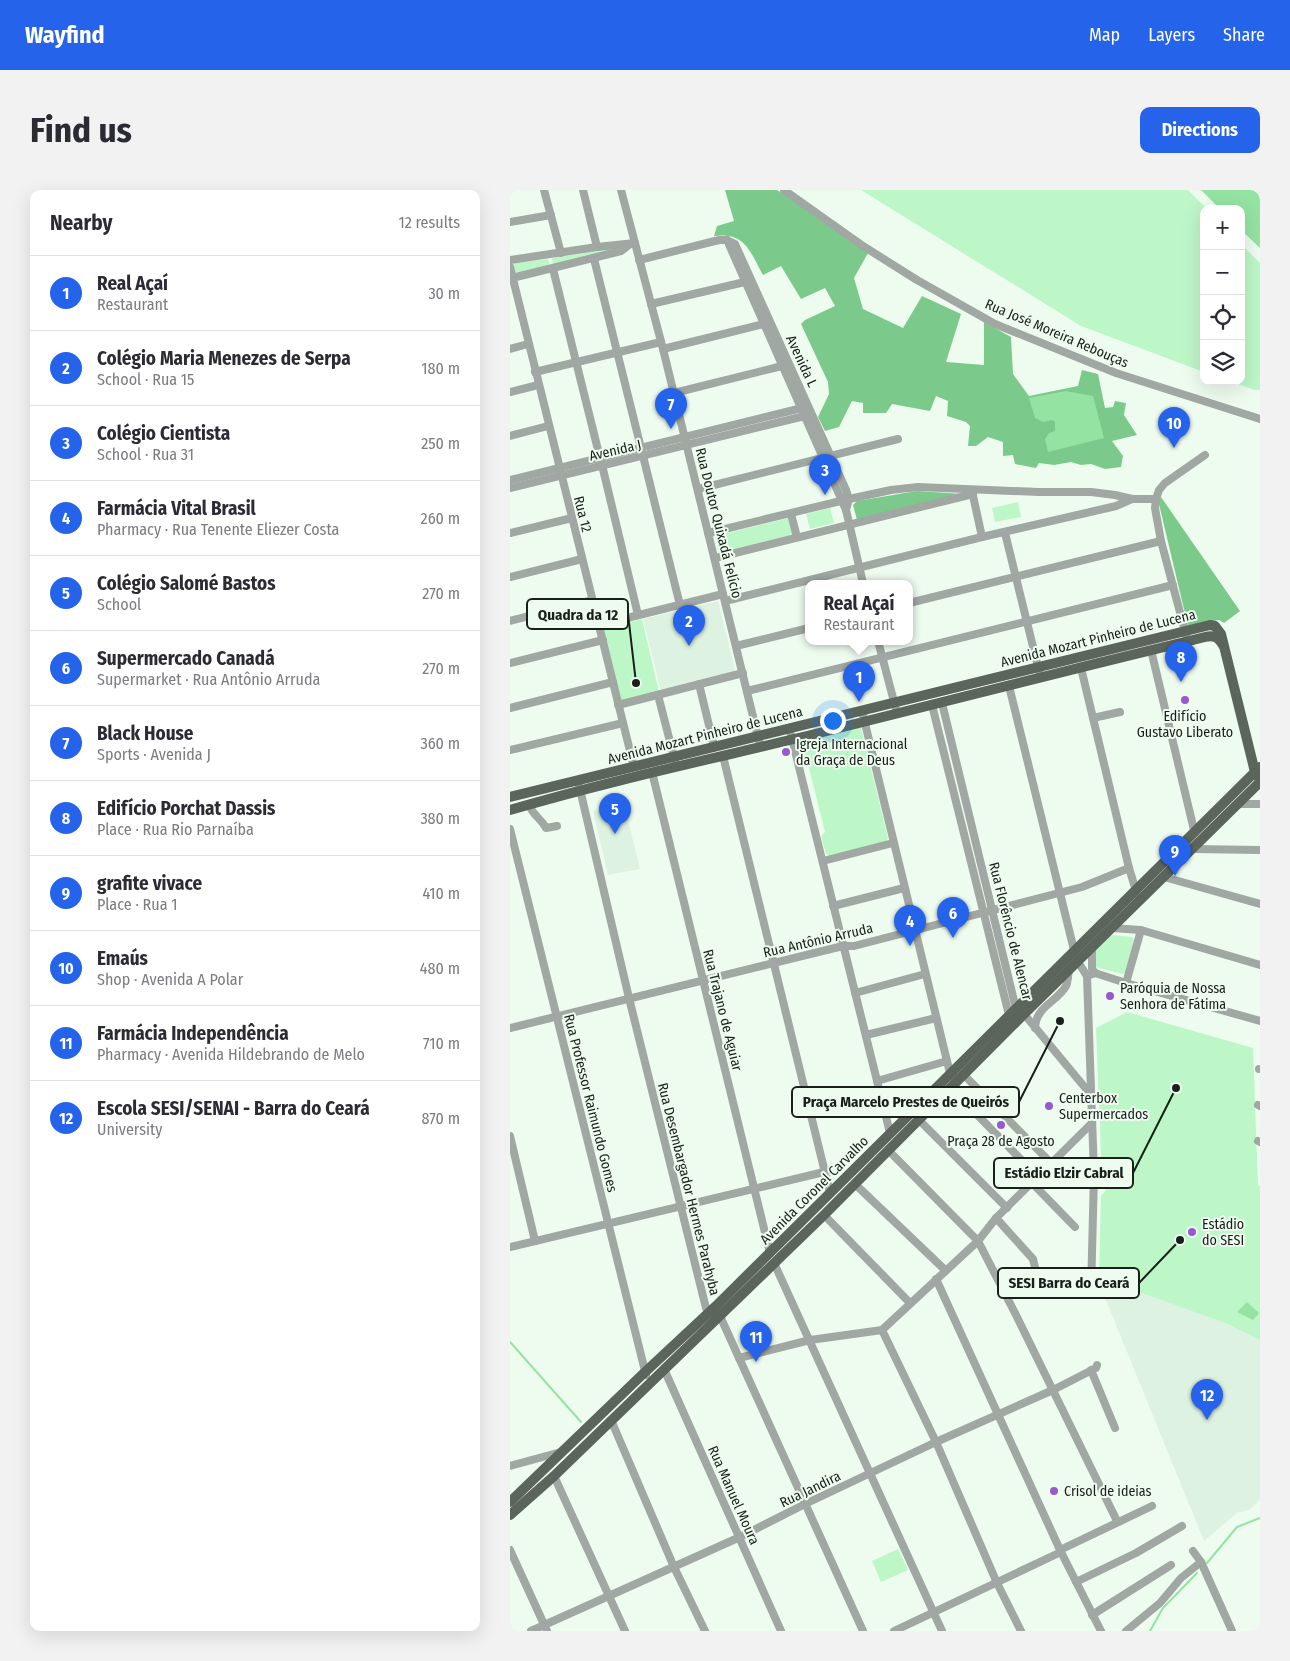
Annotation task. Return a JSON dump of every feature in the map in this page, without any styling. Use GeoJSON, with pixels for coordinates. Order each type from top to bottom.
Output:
{"type":"FeatureCollection","features":[{"type":"Feature","properties":{"kind":"main road","name":"Avenida Mozart Pinheiro de Lucena"},"geometry":{"type":"LineString","coordinates":[[510,810],[529,805],[634,767],[723,756],[789,728],[1210,624],[1215,626],[1221,634],[1224,646]]}},
{"type":"Feature","properties":{"kind":"main road","name":"Avenida Mozart Pinheiro de Lucena"},"geometry":{"type":"LineString","coordinates":[[510,797],[652,772],[714,746],[792,739],[1187,641],[1212,636],[1217,637],[1224,646]]}},
{"type":"Feature","properties":{"kind":"main road"},"geometry":{"type":"LineString","coordinates":[[1224,646],[1259,775]]}},
{"type":"Feature","properties":{"kind":"main road","name":"Avenida Coronel Carvalho"},"geometry":{"type":"LineString","coordinates":[[647,1377],[664,1369],[770,1253],[950,1073],[1016,1013],[1078,962],[1239,804],[1259,775]]}},
{"type":"Feature","properties":{"kind":"main road","name":"Avenida Coronel Carvalho"},"geometry":{"type":"LineString","coordinates":[[510,1515],[554,1476],[579,1444],[607,1419],[647,1377],[774,1264],[856,1184],[958,1082],[1016,1013],[1194,830],[1259,775]]}},
{"type":"Feature","properties":{"kind":"main road","name":"Avenida Coronel Carvalho"},"geometry":{"type":"LineString","coordinates":[[510,1502],[563,1451],[579,1444]]}},
{"type":"Feature","properties":{"kind":"street"},"geometry":{"type":"LineString","coordinates":[[544,190],[560,253]]}},
{"type":"Feature","properties":{"kind":"street"},"geometry":{"type":"LineString","coordinates":[[583,190],[596,247]]}},
{"type":"Feature","properties":{"kind":"street","name":"Rua Doutor Quixadá Felício"},"geometry":{"type":"LineString","coordinates":[[621,190],[632,244],[639,260],[662,345],[759,741]]}},
{"type":"Feature","properties":{"kind":"street","name":"Rua José Moreira Rebouças"},"geometry":{"type":"LineString","coordinates":[[784,190],[863,246],[917,280],[995,324],[1116,373],[1260,419]]}},
{"type":"Feature","properties":{"kind":"street"},"geometry":{"type":"LineString","coordinates":[[510,222],[551,216]]}},
{"type":"Feature","properties":{"kind":"street","name":"Avenida L"},"geometry":{"type":"LineString","coordinates":[[639,260],[719,240],[727,240],[749,282],[787,365],[845,500],[862,580]]}},
{"type":"Feature","properties":{"kind":"street"},"geometry":{"type":"LineString","coordinates":[[510,260],[626,243],[632,244]]}},
{"type":"Feature","properties":{"kind":"street"},"geometry":{"type":"LineString","coordinates":[[512,278],[621,252],[632,244]]}},
{"type":"Feature","properties":{"kind":"street"},"geometry":{"type":"LineString","coordinates":[[594,259],[680,605]]}},
{"type":"Feature","properties":{"kind":"street","name":"Rua 12"},"geometry":{"type":"LineString","coordinates":[[510,268],[634,767]]}},
{"type":"Feature","properties":{"kind":"street"},"geometry":{"type":"LineString","coordinates":[[553,269],[638,615]]}},
{"type":"Feature","properties":{"kind":"street"},"geometry":{"type":"LineString","coordinates":[[651,304],[749,282]]}},
{"type":"Feature","properties":{"kind":"street"},"geometry":{"type":"LineString","coordinates":[[510,306],[518,304]]}},
{"type":"Feature","properties":{"kind":"street"},"geometry":{"type":"LineString","coordinates":[[535,372],[618,352],[767,324]]}},
{"type":"Feature","properties":{"kind":"street"},"geometry":{"type":"LineString","coordinates":[[510,349],[528,344]]}},
{"type":"Feature","properties":{"kind":"street"},"geometry":{"type":"LineString","coordinates":[[674,393],[787,365]]}},
{"type":"Feature","properties":{"kind":"street"},"geometry":{"type":"LineString","coordinates":[[510,392],[538,385]]}},
{"type":"Feature","properties":{"kind":"street","name":"Avenida J"},"geometry":{"type":"LineString","coordinates":[[510,488],[560,472],[807,411]]}},
{"type":"Feature","properties":{"kind":"street"},"geometry":{"type":"LineString","coordinates":[[510,436],[548,426]]}},
{"type":"Feature","properties":{"kind":"street"},"geometry":{"type":"LineString","coordinates":[[698,489],[898,439]]}},
{"type":"Feature","properties":{"kind":"street"},"geometry":{"type":"LineString","coordinates":[[1187,641],[1155,515],[1156,499],[1159,490],[1165,483],[1205,455]]}},
{"type":"Feature","properties":{"kind":"street","name":"Avenida J"},"geometry":{"type":"LineString","coordinates":[[510,480],[560,472]]}},
{"type":"Feature","properties":{"kind":"street"},"geometry":{"type":"LineString","coordinates":[[708,533],[845,500],[891,490],[918,487],[972,492],[1091,492],[1132,499],[1156,499]]}},
{"type":"Feature","properties":{"kind":"street"},"geometry":{"type":"LineString","coordinates":[[715,558],[972,492]]}},
{"type":"Feature","properties":{"kind":"street"},"geometry":{"type":"LineString","coordinates":[[972,492],[982,537]]}},
{"type":"Feature","properties":{"kind":"street"},"geometry":{"type":"LineString","coordinates":[[806,580],[1116,506],[1132,499]]}},
{"type":"Feature","properties":{"kind":"street"},"geometry":{"type":"LineString","coordinates":[[791,514],[797,537]]}},
{"type":"Feature","properties":{"kind":"street"},"geometry":{"type":"LineString","coordinates":[[510,533],[572,518]]}},
{"type":"Feature","properties":{"kind":"street"},"geometry":{"type":"LineString","coordinates":[[1005,533],[1041,678]]}},
{"type":"Feature","properties":{"kind":"street"},"geometry":{"type":"LineString","coordinates":[[913,602],[1161,541]]}},
{"type":"Feature","properties":{"kind":"street"},"geometry":{"type":"LineString","coordinates":[[510,577],[582,559]]}},
{"type":"Feature","properties":{"kind":"street"},"geometry":{"type":"LineString","coordinates":[[598,625],[680,605],[724,598],[805,580]]}},
{"type":"Feature","properties":{"kind":"street"},"geometry":{"type":"LineString","coordinates":[[747,691],[1173,585]]}},
{"type":"Feature","properties":{"kind":"street"},"geometry":{"type":"LineString","coordinates":[[510,622],[592,600]]}},
{"type":"Feature","properties":{"kind":"street"},"geometry":{"type":"LineString","coordinates":[[736,646],[805,629]]}},
{"type":"Feature","properties":{"kind":"street"},"geometry":{"type":"LineString","coordinates":[[510,663],[603,640]]}},
{"type":"Feature","properties":{"kind":"street"},"geometry":{"type":"LineString","coordinates":[[879,645],[897,713]]}},
{"type":"Feature","properties":{"kind":"street"},"geometry":{"type":"LineString","coordinates":[[1151,650],[1194,830]]}},
{"type":"Feature","properties":{"kind":"street"},"geometry":{"type":"LineString","coordinates":[[1080,668],[1129,868],[1140,901]]}},
{"type":"Feature","properties":{"kind":"street"},"geometry":{"type":"LineString","coordinates":[[618,705],[743,673]]}},
{"type":"Feature","properties":{"kind":"street"},"geometry":{"type":"LineString","coordinates":[[510,708],[613,682]]}},
{"type":"Feature","properties":{"kind":"street"},"geometry":{"type":"LineString","coordinates":[[699,684],[714,746]]}},
{"type":"Feature","properties":{"kind":"street"},"geometry":{"type":"LineString","coordinates":[[1009,686],[1075,951],[1078,962],[1087,976],[1094,1174],[1091,1292]]}},
{"type":"Feature","properties":{"kind":"street"},"geometry":{"type":"LineString","coordinates":[[658,695],[675,761]]}},
{"type":"Feature","properties":{"kind":"street","name":"Rua Florêncio de Alencar"},"geometry":{"type":"LineString","coordinates":[[937,704],[988,911],[1016,1013],[1035,1028],[1092,1096]]}},
{"type":"Feature","properties":{"kind":"street"},"geometry":{"type":"LineString","coordinates":[[862,711],[950,1073],[1075,1227]]}},
{"type":"Feature","properties":{"kind":"street"},"geometry":{"type":"LineString","coordinates":[[1092,718],[1120,712]]}},
{"type":"Feature","properties":{"kind":"street"},"geometry":{"type":"LineString","coordinates":[[510,750],[623,723]]}},
{"type":"Feature","properties":{"kind":"street"},"geometry":{"type":"LineString","coordinates":[[789,728],[890,1133]]}},
{"type":"Feature","properties":{"kind":"street"},"geometry":{"type":"LineString","coordinates":[[723,756],[830,1193]]}},
{"type":"Feature","properties":{"kind":"street","name":"Rua Trajano de Aguiar"},"geometry":{"type":"LineString","coordinates":[[652,772],[770,1253]]}},
{"type":"Feature","properties":{"kind":"street","name":"Rua Desembargador Hermes Parahyba"},"geometry":{"type":"LineString","coordinates":[[579,786],[629,998],[706,1308],[716,1314],[739,1358],[863,1631]]}},
{"type":"Feature","properties":{"kind":"street"},"geometry":{"type":"LineString","coordinates":[[1239,804],[1260,804]]}},
{"type":"Feature","properties":{"kind":"street"},"geometry":{"type":"LineString","coordinates":[[529,805],[533,815],[546,828],[557,826]]}},
{"type":"Feature","properties":{"kind":"street","name":"Rua Professor Raimundo Gomes"},"geometry":{"type":"LineString","coordinates":[[510,829],[647,1377]]}},
{"type":"Feature","properties":{"kind":"street"},"geometry":{"type":"LineString","coordinates":[[823,861],[893,842]]}},
{"type":"Feature","properties":{"kind":"street"},"geometry":{"type":"LineString","coordinates":[[1192,849],[1260,850]]}},
{"type":"Feature","properties":{"kind":"street","name":"Rua Antônio Arruda"},"geometry":{"type":"LineString","coordinates":[[510,1028],[843,946],[854,946],[1082,887],[1129,868]]}},
{"type":"Feature","properties":{"kind":"street"},"geometry":{"type":"LineString","coordinates":[[1164,877],[1260,904]]}},
{"type":"Feature","properties":{"kind":"street"},"geometry":{"type":"LineString","coordinates":[[833,906],[904,888]]}},
{"type":"Feature","properties":{"kind":"street"},"geometry":{"type":"LineString","coordinates":[[1112,928],[1141,930],[1260,966]]}},
{"type":"Feature","properties":{"kind":"street"},"geometry":{"type":"LineString","coordinates":[[1126,983],[1141,930]]}},
{"type":"Feature","properties":{"kind":"street"},"geometry":{"type":"LineString","coordinates":[[1092,948],[1092,969],[1096,972],[1126,983],[1260,1020]]}},
{"type":"Feature","properties":{"kind":"street","name":"Avenida Coronel Carvalho"},"geometry":{"type":"LineString","coordinates":[[1035,1028],[1039,1014],[1067,986],[1069,970]]}},
{"type":"Feature","properties":{"kind":"street"},"geometry":{"type":"LineString","coordinates":[[1087,976],[1096,972]]}},
{"type":"Feature","properties":{"kind":"street"},"geometry":{"type":"LineString","coordinates":[[1088,998],[1096,972]]}},
{"type":"Feature","properties":{"kind":"street"},"geometry":{"type":"LineString","coordinates":[[855,993],[925,974]]}},
{"type":"Feature","properties":{"kind":"street"},"geometry":{"type":"LineString","coordinates":[[866,1035],[936,1018]]}},
{"type":"Feature","properties":{"kind":"street"},"geometry":{"type":"LineString","coordinates":[[877,1081],[947,1062]]}},
{"type":"Feature","properties":{"kind":"street"},"geometry":{"type":"LineString","coordinates":[[958,1082],[1051,1163]]}},
{"type":"Feature","properties":{"kind":"street"},"geometry":{"type":"LineString","coordinates":[[919,1120],[1007,1208]]}},
{"type":"Feature","properties":{"kind":"street"},"geometry":{"type":"LineString","coordinates":[[739,1358],[810,1340],[882,1330],[978,1241],[996,1218],[1092,1123]]}},
{"type":"Feature","properties":{"kind":"street"},"geometry":{"type":"LineString","coordinates":[[510,1136],[535,1241]]}},
{"type":"Feature","properties":{"kind":"street"},"geometry":{"type":"LineString","coordinates":[[889,1151],[978,1241],[1053,1390],[1116,1522]]}},
{"type":"Feature","properties":{"kind":"street"},"geometry":{"type":"LineString","coordinates":[[510,1247],[824,1172]]}},
{"type":"Feature","properties":{"kind":"street"},"geometry":{"type":"LineString","coordinates":[[856,1184],[945,1270]]}},
{"type":"Feature","properties":{"kind":"street"},"geometry":{"type":"LineString","coordinates":[[824,1215],[910,1303]]}},
{"type":"Feature","properties":{"kind":"street"},"geometry":{"type":"LineString","coordinates":[[996,1218],[1033,1259],[1042,1295]]}},
{"type":"Feature","properties":{"kind":"street"},"geometry":{"type":"LineString","coordinates":[[774,1264],[942,1631]]}},
{"type":"Feature","properties":{"kind":"street"},"geometry":{"type":"LineString","coordinates":[[936,1279],[1060,1551],[1101,1631]]}},
{"type":"Feature","properties":{"kind":"street"},"geometry":{"type":"LineString","coordinates":[[882,1330],[936,1442],[997,1583],[1021,1631]]}},
{"type":"Feature","properties":{"kind":"street","name":"Rua Jandira"},"geometry":{"type":"LineString","coordinates":[[531,1631],[545,1628],[674,1566],[740,1538],[805,1504],[936,1442],[1053,1390],[1094,1368],[1115,1428]]}},
{"type":"Feature","properties":{"kind":"street","name":"Rua Manuel Moura"},"geometry":{"type":"LineString","coordinates":[[664,1369],[781,1631]]}},
{"type":"Feature","properties":{"kind":"street"},"geometry":{"type":"LineString","coordinates":[[607,1419],[705,1631]]}},
{"type":"Feature","properties":{"kind":"street"},"geometry":{"type":"LineString","coordinates":[[510,1466],[563,1451]]}},
{"type":"Feature","properties":{"kind":"street"},"geometry":{"type":"LineString","coordinates":[[554,1476],[625,1631]]}},
{"type":"Feature","properties":{"kind":"street"},"geometry":{"type":"LineString","coordinates":[[894,1631],[997,1583],[1116,1522],[1152,1506]]}},
{"type":"Feature","properties":{"kind":"street"},"geometry":{"type":"LineString","coordinates":[[1076,1582],[1136,1553],[1182,1526]]}},
{"type":"Feature","properties":{"kind":"street"},"geometry":{"type":"LineString","coordinates":[[510,1550],[545,1628]]}},
{"type":"Feature","properties":{"kind":"street"},"geometry":{"type":"LineString","coordinates":[[1193,1551],[1201,1562],[1232,1631]]}},
{"type":"Feature","properties":{"kind":"street"},"geometry":{"type":"LineString","coordinates":[[1126,1631],[1160,1603],[1181,1578],[1201,1562]]}},
{"type":"Feature","properties":{"kind":"street"},"geometry":{"type":"LineString","coordinates":[[1092,1615],[1171,1564]]}},
{"type":"Feature","properties":{"kind":"shaded area"},"geometry":{"type":"Polygon","coordinates":[[[725,190],[777,190],[813,212],[868,253],[854,278],[863,309],[903,328],[922,296],[961,314],[946,362],[984,365],[984,322],[1011,337],[1013,374],[1029,396],[1078,386],[1082,370],[1098,374],[1105,408],[1113,407],[1115,401],[1126,403],[1124,415],[1137,435],[1112,441],[1123,456],[1121,467],[1105,469],[1091,464],[1081,465],[1071,462],[1054,465],[1039,463],[1036,468],[1015,464],[1013,455],[1003,456],[1003,442],[988,437],[976,446],[968,446],[970,426],[966,422],[947,416],[948,401],[936,396],[930,411],[892,404],[886,413],[863,413],[863,403],[852,401],[839,427],[825,431],[818,417],[829,394],[828,382],[801,324],[805,320],[835,306],[825,288],[801,299],[781,266],[763,275],[746,245],[733,237],[714,236],[717,226],[734,221],[725,190]]]}},
{"type":"Feature","properties":{"kind":"shaded area"},"geometry":{"type":"Polygon","coordinates":[[[861,190],[1188,190],[1203,205],[1200,205],[1200,371],[1081,326],[861,190]]]}},
{"type":"Feature","properties":{"kind":"shaded area"},"geometry":{"type":"Polygon","coordinates":[[[1201,190],[1260,190],[1260,248],[1245,234],[1245,205],[1216,205],[1201,190]]]}},
{"type":"Feature","properties":{"kind":"shaded area"},"geometry":{"type":"Polygon","coordinates":[[[624,247],[553,266],[552,258],[624,247]]]}},
{"type":"Feature","properties":{"kind":"shaded area"},"geometry":{"type":"Polygon","coordinates":[[[1245,248],[1260,263],[1260,390],[1254,390],[1241,385],[1245,385],[1245,248]]]}},
{"type":"Feature","properties":{"kind":"shaded area"},"geometry":{"type":"Polygon","coordinates":[[[548,259],[550,267],[515,274],[513,263],[548,259]]]}},
{"type":"Feature","properties":{"kind":"shaded area"},"geometry":{"type":"Polygon","coordinates":[[[1066,391],[1093,396],[1104,438],[1048,452],[1045,439],[1049,433],[1055,431],[1055,422],[1052,420],[1043,422],[1035,418],[1029,398],[1066,391]]]}},
{"type":"Feature","properties":{"kind":"shaded area"},"geometry":{"type":"Polygon","coordinates":[[[917,491],[963,494],[857,520],[853,505],[857,501],[917,491]]]}},
{"type":"Feature","properties":{"kind":"shaded area"},"geometry":{"type":"Polygon","coordinates":[[[1161,497],[1240,611],[1224,623],[1219,620],[1188,626],[1158,500],[1161,497]]]}},
{"type":"Feature","properties":{"kind":"shaded area"},"geometry":{"type":"Polygon","coordinates":[[[1018,502],[1021,517],[995,522],[992,508],[1018,502]]]}},
{"type":"Feature","properties":{"kind":"shaded area"},"geometry":{"type":"Polygon","coordinates":[[[830,508],[834,523],[810,529],[806,514],[830,508]]]}},
{"type":"Feature","properties":{"kind":"shaded area"},"geometry":{"type":"Polygon","coordinates":[[[789,518],[793,536],[719,553],[715,536],[789,518]]]}},
{"type":"Feature","properties":{"kind":"shaded area"},"geometry":{"type":"Polygon","coordinates":[[[718,601],[736,673],[661,692],[643,619],[718,601]]]}},
{"type":"Feature","properties":{"kind":"shaded area"},"geometry":{"type":"Polygon","coordinates":[[[642,619],[659,692],[620,701],[603,629],[642,619]]]}},
{"type":"Feature","properties":{"kind":"shaded area"},"geometry":{"type":"Polygon","coordinates":[[[856,725],[861,728],[888,838],[885,843],[831,857],[826,854],[821,836],[825,832],[808,764],[803,762],[798,741],[856,725]]]}},
{"type":"Feature","properties":{"kind":"shaded area"},"geometry":{"type":"Polygon","coordinates":[[[624,804],[640,869],[608,875],[593,811],[624,804]]]}},
{"type":"Feature","properties":{"kind":"shaded area"},"geometry":{"type":"Polygon","coordinates":[[[1110,936],[1132,937],[1134,940],[1123,974],[1095,967],[1096,949],[1110,936]]]}},
{"type":"Feature","properties":{"kind":"shaded area"},"geometry":{"type":"Polygon","coordinates":[[[1127,1012],[1253,1048],[1258,1186],[1260,1186],[1260,1340],[1225,1323],[1122,1286],[1099,1283],[1101,1196],[1106,1190],[1101,1185],[1096,1028],[1127,1012]]]}},
{"type":"Feature","properties":{"kind":"shaded area"},"geometry":{"type":"Polygon","coordinates":[[[1099,1283],[1122,1286],[1225,1323],[1260,1340],[1260,1500],[1249,1510],[1237,1513],[1204,1541],[1099,1283]]]}},
{"type":"Feature","properties":{"kind":"shaded area"},"geometry":{"type":"Polygon","coordinates":[[[1247,1302],[1259,1313],[1253,1320],[1237,1312],[1247,1302]]]}},
{"type":"Feature","properties":{"kind":"shaded area"},"geometry":{"type":"Polygon","coordinates":[[[898,1549],[908,1570],[881,1582],[872,1561],[898,1549]]]}},
{"type":"Feature","properties":{"kind":"waterway"},"geometry":{"type":"LineString","coordinates":[[510,1342],[581,1422]]}},
{"type":"Feature","properties":{"kind":"waterway"},"geometry":{"type":"LineString","coordinates":[[1207,1563],[1237,1527],[1260,1518]]}},
{"type":"Feature","properties":{"kind":"waterway"},"geometry":{"type":"LineString","coordinates":[[1150,1631],[1163,1608],[1197,1573]]}},
{"type":"Feature","properties":{"kind":"place","name":"Black House"},"geometry":{"type":"Point","coordinates":[671,429]}},
{"type":"Feature","properties":{"kind":"place","name":"Emaús"},"geometry":{"type":"Point","coordinates":[1174,448]}},
{"type":"Feature","properties":{"kind":"place","name":"Colégio Cientista"},"geometry":{"type":"Point","coordinates":[825,495]}},
{"type":"Feature","properties":{"kind":"place","name":"Colégio Maria Menezes de Serpa"},"geometry":{"type":"Point","coordinates":[689,646]}},
{"type":"Feature","properties":{"kind":"place","name":"Edifício Porchat Dassis"},"geometry":{"type":"Point","coordinates":[1181,682]}},
{"type":"Feature","properties":{"kind":"place","name":"Quadra da 12"},"geometry":{"type":"Point","coordinates":[636,683]}},
{"type":"Feature","properties":{"kind":"place","name":"Edifício Gustavo Liberato"},"geometry":{"type":"Point","coordinates":[1185,700]}},
{"type":"Feature","properties":{"kind":"place","name":"Real Açaí"},"geometry":{"type":"Point","coordinates":[859,702]}},
{"type":"Feature","properties":{"kind":"place","name":"Igreja Internacional da Graça de Deus"},"geometry":{"type":"Point","coordinates":[786,752]}},
{"type":"Feature","properties":{"kind":"place","name":"Colégio Salomé Bastos"},"geometry":{"type":"Point","coordinates":[615,834]}},
{"type":"Feature","properties":{"kind":"place","name":"grafite vivace"},"geometry":{"type":"Point","coordinates":[1175,876]}},
{"type":"Feature","properties":{"kind":"place","name":"Supermercado Canadá"},"geometry":{"type":"Point","coordinates":[953,938]}},
{"type":"Feature","properties":{"kind":"place","name":"Farmácia Vital Brasil"},"geometry":{"type":"Point","coordinates":[910,946]}},
{"type":"Feature","properties":{"kind":"place","name":"Paróquia de Nossa Senhora de Fátima"},"geometry":{"type":"Point","coordinates":[1110,996]}},
{"type":"Feature","properties":{"kind":"place","name":"Praça Marcelo Prestes de Queirós"},"geometry":{"type":"Point","coordinates":[1060,1021]}},
{"type":"Feature","properties":{"kind":"place","name":"Estádio Elzir Cabral"},"geometry":{"type":"Point","coordinates":[1176,1088]}},
{"type":"Feature","properties":{"kind":"place","name":"Centerbox Supermercados"},"geometry":{"type":"Point","coordinates":[1049,1106]}},
{"type":"Feature","properties":{"kind":"place","name":"Praça 28 de Agosto"},"geometry":{"type":"Point","coordinates":[1001,1125]}},
{"type":"Feature","properties":{"kind":"place","name":"Estádio do SESI"},"geometry":{"type":"Point","coordinates":[1192,1232]}},
{"type":"Feature","properties":{"kind":"place","name":"SESI Barra do Ceará"},"geometry":{"type":"Point","coordinates":[1180,1240]}},
{"type":"Feature","properties":{"kind":"place","name":"Farmácia Independência"},"geometry":{"type":"Point","coordinates":[756,1362]}},
{"type":"Feature","properties":{"kind":"place","name":"Escola SESI/SENAI - Barra do Ceará"},"geometry":{"type":"Point","coordinates":[1207,1420]}},
{"type":"Feature","properties":{"kind":"place","name":"Crisol de ideias"},"geometry":{"type":"Point","coordinates":[1054,1491]}}]}
